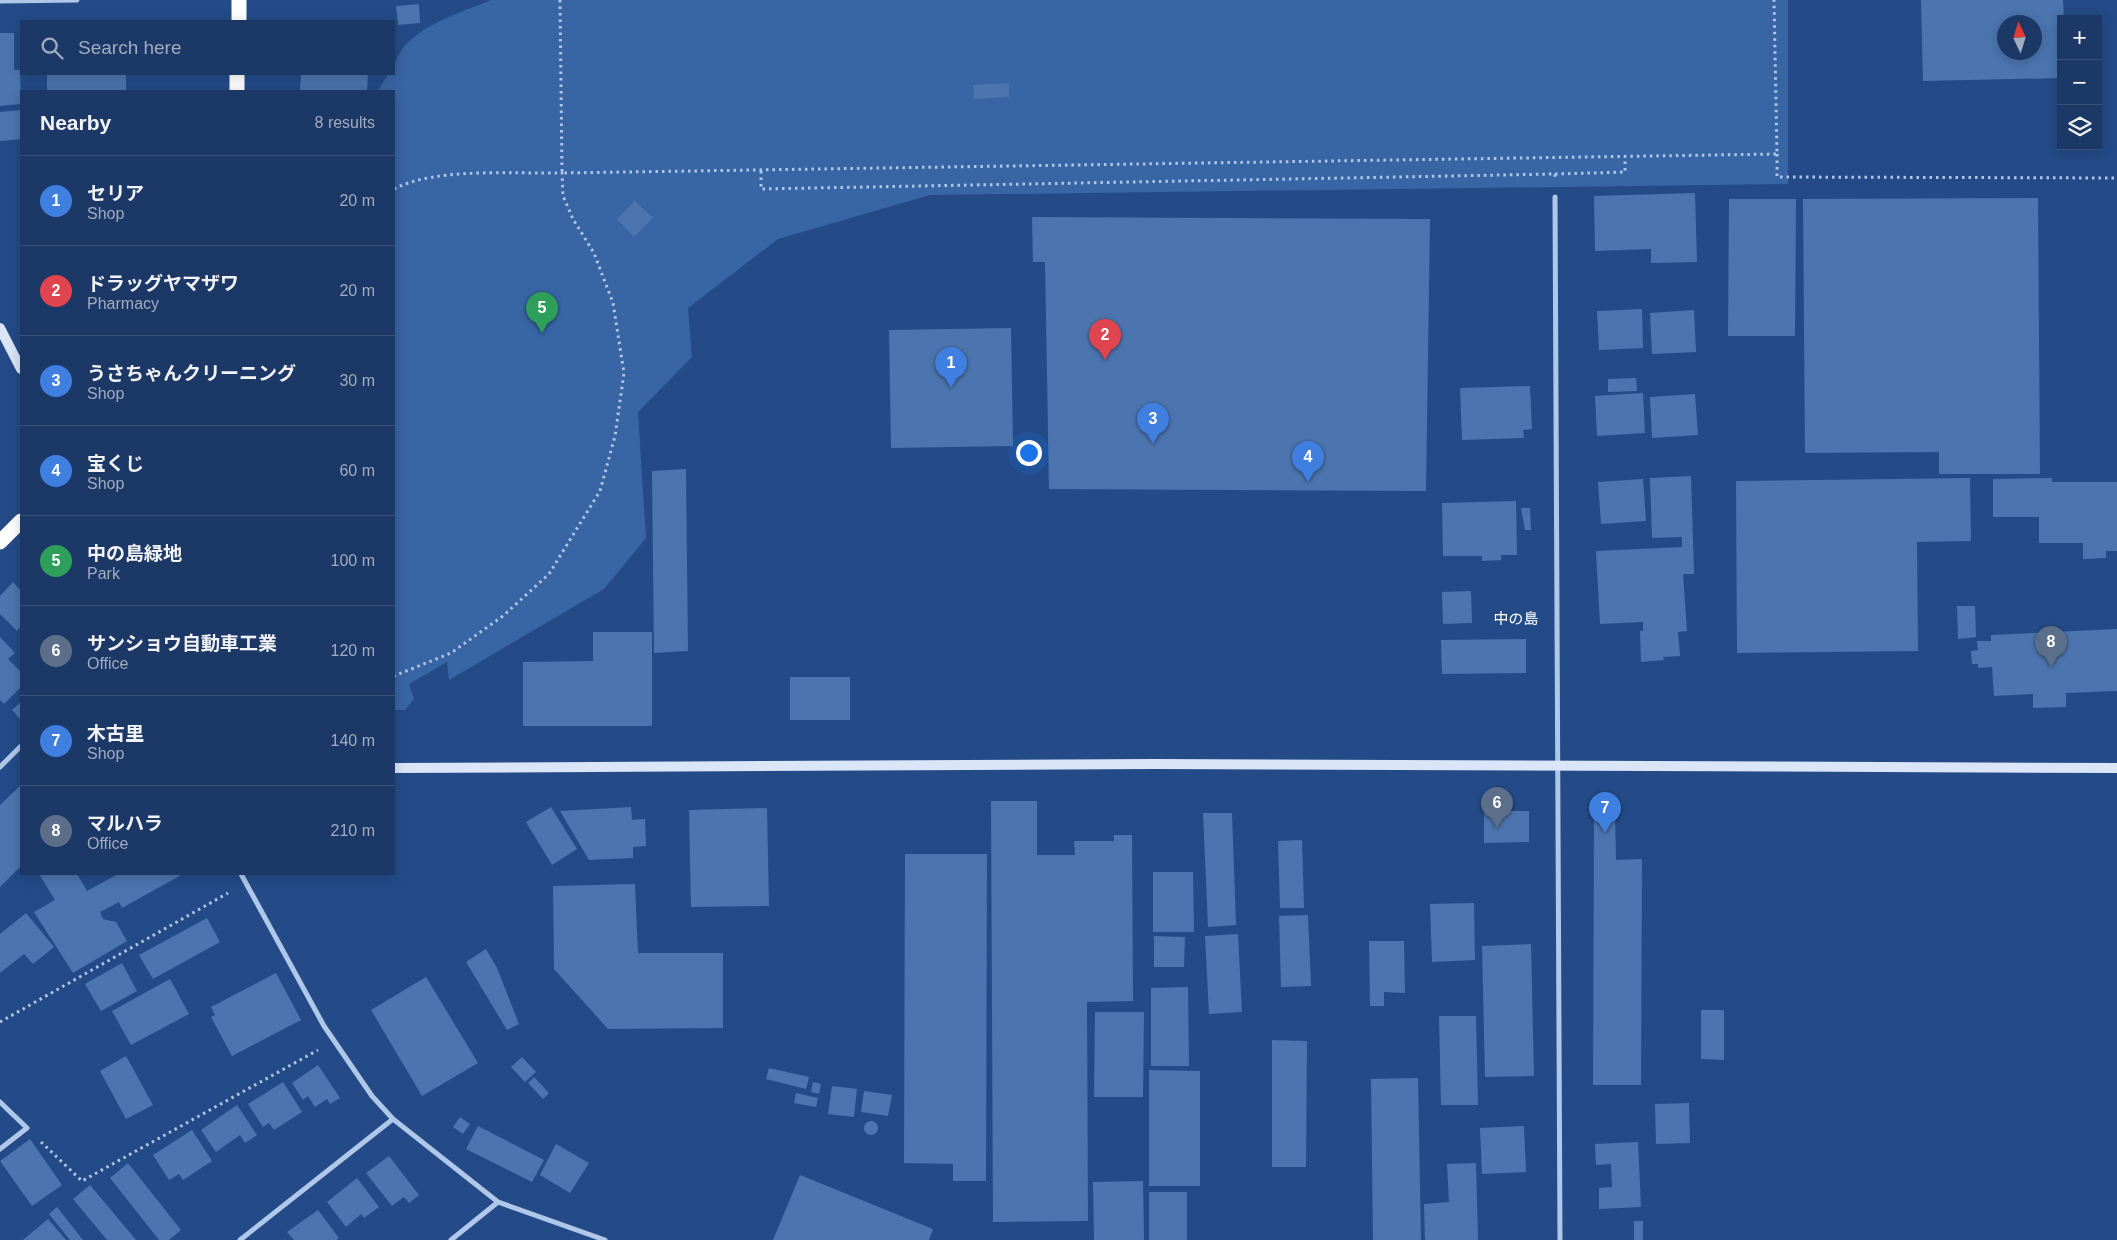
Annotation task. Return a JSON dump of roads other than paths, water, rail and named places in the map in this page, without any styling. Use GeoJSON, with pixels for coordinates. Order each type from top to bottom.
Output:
{"type":"FeatureCollection","features":[{"type":"Feature","properties":{"kind":"highway"},"geometry":{"type":"LineString","coordinates":[[239,0],[239,20]]}},
{"type":"Feature","properties":{"kind":"highway"},"geometry":{"type":"LineString","coordinates":[[237,75],[237,90]]}},
{"type":"Feature","properties":{"kind":"highway"},"geometry":{"type":"LineString","coordinates":[[0,542],[20,522]]}},
{"type":"Feature","properties":{"kind":"street"},"geometry":{"type":"LineString","coordinates":[[0,1],[76,0]]}},
{"type":"Feature","properties":{"kind":"street"},"geometry":{"type":"LineString","coordinates":[[1555,197],[1560,1240]]}},
{"type":"Feature","properties":{"kind":"street"},"geometry":{"type":"LineString","coordinates":[[0,328],[20,367]]}},
{"type":"Feature","properties":{"kind":"street"},"geometry":{"type":"LineString","coordinates":[[0,767],[20,747]]}},
{"type":"Feature","properties":{"kind":"street"},"geometry":{"type":"LineString","coordinates":[[395,768],[1134,764],[2117,768]]}},
{"type":"Feature","properties":{"kind":"street"},"geometry":{"type":"LineString","coordinates":[[242,875],[324,1026],[372,1096],[393,1119],[498,1202],[605,1240]]}},
{"type":"Feature","properties":{"kind":"street"},"geometry":{"type":"LineString","coordinates":[[0,1102],[26,1128],[0,1149]]}},
{"type":"Feature","properties":{"kind":"street"},"geometry":{"type":"LineString","coordinates":[[240,1240],[393,1119]]}},
{"type":"Feature","properties":{"kind":"street"},"geometry":{"type":"LineString","coordinates":[[451,1240],[498,1202]]}},
{"type":"Feature","properties":{"kind":"place","name":"中の島緑地"},"geometry":{"type":"Point","coordinates":[542,333]}},
{"type":"Feature","properties":{"kind":"place","name":"ドラッグヤマザワ"},"geometry":{"type":"Point","coordinates":[1105,360]}},
{"type":"Feature","properties":{"kind":"place","name":"セリア"},"geometry":{"type":"Point","coordinates":[951,388]}},
{"type":"Feature","properties":{"kind":"place","name":"うさちゃんクリーニング"},"geometry":{"type":"Point","coordinates":[1153,444]}},
{"type":"Feature","properties":{"kind":"place","name":"宝くじ"},"geometry":{"type":"Point","coordinates":[1308,482]}},
{"type":"Feature","properties":{"kind":"place","name":"マルハラ"},"geometry":{"type":"Point","coordinates":[2051,667]}},
{"type":"Feature","properties":{"kind":"place","name":"サンショウ自動車工業"},"geometry":{"type":"Point","coordinates":[1497,828]}},
{"type":"Feature","properties":{"kind":"place","name":"木古里"},"geometry":{"type":"Point","coordinates":[1605,833]}},
{"type":"Feature","properties":{"kind":"district","name":"中の島"},"geometry":{"type":"Point","coordinates":[1516,619]}}]}
